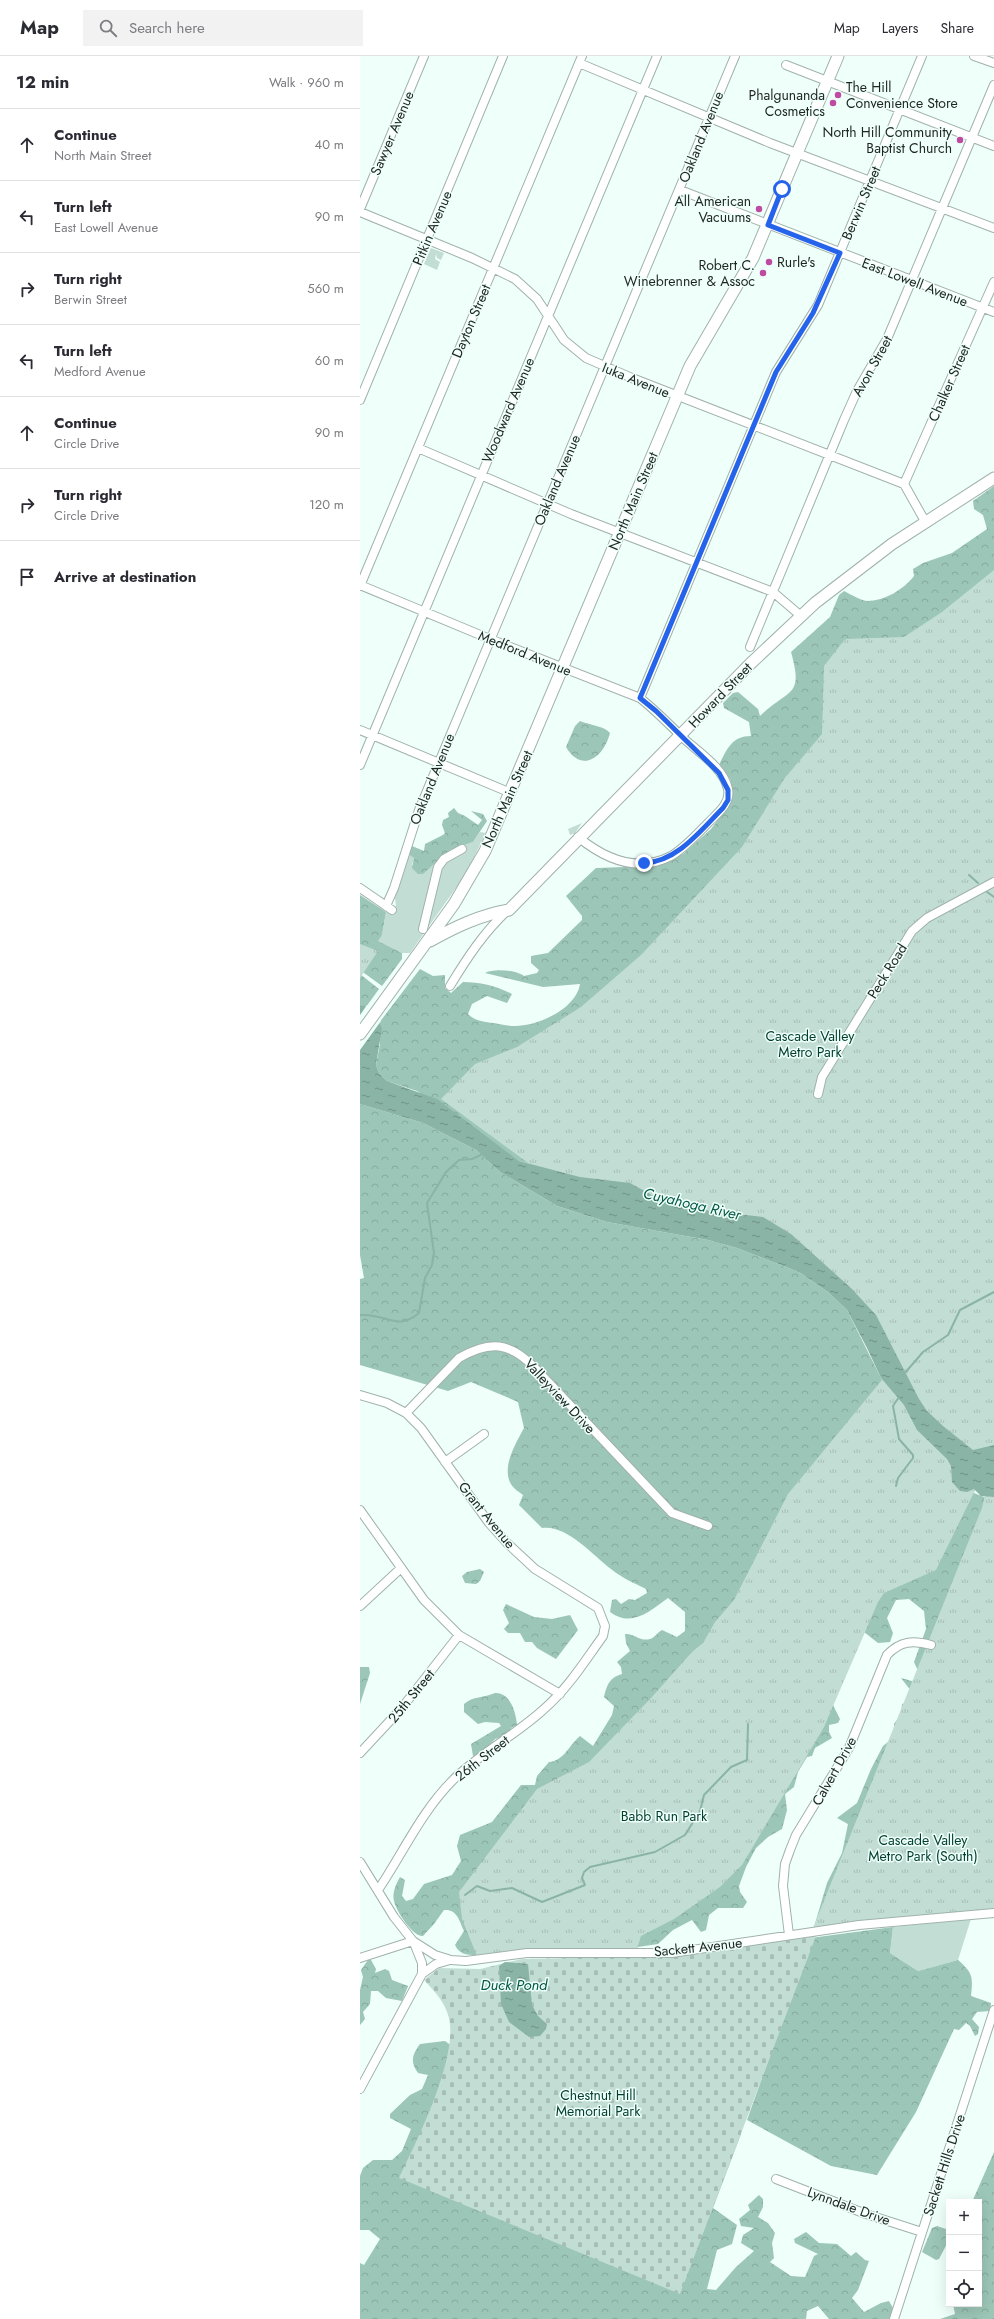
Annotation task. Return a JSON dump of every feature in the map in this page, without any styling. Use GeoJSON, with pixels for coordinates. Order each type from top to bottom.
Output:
{"type":"FeatureCollection","features":[{"type":"Feature","properties":{"kind":"main road","name":"North Main Street"},"geometry":{"type":"LineString","coordinates":[[360,1034],[426,944],[472,876],[511,793],[696,353],[747,271],[768,225],[838,56]]}},
{"type":"Feature","properties":{"kind":"main road","name":"Howard Street"},"geometry":{"type":"LineString","coordinates":[[509,910],[578,837],[750,664],[801,616],[865,562],[994,478]]}},
{"type":"Feature","properties":{"kind":"main road"},"geometry":{"type":"LineString","coordinates":[[426,944],[464,923],[488,913],[509,910]]}},
{"type":"Feature","properties":{"kind":"street","name":"Sawyer Avenue"},"geometry":{"type":"LineString","coordinates":[[360,210],[424,56]]}},
{"type":"Feature","properties":{"kind":"street","name":"Pitkin Avenue"},"geometry":{"type":"LineString","coordinates":[[360,400],[503,56]]}},
{"type":"Feature","properties":{"kind":"street","name":"Woodward Avenue"},"geometry":{"type":"LineString","coordinates":[[360,765],[657,56]]}},
{"type":"Feature","properties":{"kind":"street","name":"Oakland Avenue"},"geometry":{"type":"LineString","coordinates":[[360,888],[389,908],[413,827],[490,639],[680,190],[735,56]]}},
{"type":"Feature","properties":{"kind":"street","name":"Berwin Street"},"geometry":{"type":"LineString","coordinates":[[640,698],[779,364],[813,313],[840,253],[922,56]]}},
{"type":"Feature","properties":{"kind":"street"},"geometry":{"type":"LineString","coordinates":[[974,56],[994,63]]}},
{"type":"Feature","properties":{"kind":"street"},"geometry":{"type":"LineString","coordinates":[[580,59],[643,89],[798,153],[994,228]]}},
{"type":"Feature","properties":{"kind":"street","name":"Dayton Street"},"geometry":{"type":"LineString","coordinates":[[360,585],[580,59]]}},
{"type":"Feature","properties":{"kind":"street"},"geometry":{"type":"LineString","coordinates":[[786,65],[994,146]]}},
{"type":"Feature","properties":{"kind":"street","name":"Avon Street"},"geometry":{"type":"LineString","coordinates":[[750,647],[857,391],[887,340],[994,85]]}},
{"type":"Feature","properties":{"kind":"street","name":"East Lowell Avenue"},"geometry":{"type":"LineString","coordinates":[[680,190],[994,312]]}},
{"type":"Feature","properties":{"kind":"street","name":"Iuka Avenue"},"geometry":{"type":"LineString","coordinates":[[360,210],[493,267],[515,279],[537,299],[557,332],[571,347],[586,358],[604,367],[677,396],[904,484]]}},
{"type":"Feature","properties":{"kind":"street","name":"Chalker Street"},"geometry":{"type":"LineString","coordinates":[[904,484],[994,282]]}},
{"type":"Feature","properties":{"kind":"street"},"geometry":{"type":"LineString","coordinates":[[418,448],[547,504],[773,592],[801,616]]}},
{"type":"Feature","properties":{"kind":"street"},"geometry":{"type":"LineString","coordinates":[[904,484],[926,523]]}},
{"type":"Feature","properties":{"kind":"street","name":"Medford Avenue"},"geometry":{"type":"LineString","coordinates":[[360,585],[563,669],[640,698],[656,711],[719,773],[728,790],[728,800],[723,808],[672,856],[642,864],[627,863],[602,854],[578,837]]}},
{"type":"Feature","properties":{"kind":"street"},"geometry":{"type":"LineString","coordinates":[[360,730],[511,793]]}},
{"type":"Feature","properties":{"kind":"street"},"geometry":{"type":"LineString","coordinates":[[423,929],[438,867],[444,859],[462,849]]}},
{"type":"Feature","properties":{"kind":"street","name":"Peck Road"},"geometry":{"type":"LineString","coordinates":[[818,1094],[822,1077],[912,931],[927,918],[994,882]]}},
{"type":"Feature","properties":{"kind":"street","name":"Howard Street"},"geometry":{"type":"LineString","coordinates":[[450,986],[462,966],[486,933],[509,910]]}},
{"type":"Feature","properties":{"kind":"street","name":"Valleyview Drive"},"geometry":{"type":"LineString","coordinates":[[406,1413],[459,1358],[469,1352],[485,1347],[495,1346],[509,1348],[521,1354],[535,1368],[672,1513],[708,1526]]}},
{"type":"Feature","properties":{"kind":"street","name":"Grant Avenue"},"geometry":{"type":"LineString","coordinates":[[360,1395],[387,1403],[406,1413],[421,1428],[489,1523],[509,1545],[535,1569],[598,1608],[605,1621],[605,1631],[601,1639]]}},
{"type":"Feature","properties":{"kind":"street"},"geometry":{"type":"LineString","coordinates":[[446,1462],[484,1434]]}},
{"type":"Feature","properties":{"kind":"street"},"geometry":{"type":"LineString","coordinates":[[360,1510],[400,1569],[424,1600],[458,1635],[560,1694]]}},
{"type":"Feature","properties":{"kind":"street"},"geometry":{"type":"LineString","coordinates":[[360,1606],[400,1569]]}},
{"type":"Feature","properties":{"kind":"street","name":"25th Street"},"geometry":{"type":"LineString","coordinates":[[360,1753],[393,1719],[458,1635]]}},
{"type":"Feature","properties":{"kind":"street","name":"26th Street"},"geometry":{"type":"LineString","coordinates":[[378,1890],[418,1824],[440,1793],[465,1769],[530,1721],[560,1694],[601,1639]]}},
{"type":"Feature","properties":{"kind":"street","name":"Calvert Drive"},"geometry":{"type":"LineString","coordinates":[[788,1935],[783,1876],[796,1836],[849,1748],[887,1655],[894,1648],[908,1642],[931,1645]]}},
{"type":"Feature","properties":{"kind":"street"},"geometry":{"type":"LineString","coordinates":[[360,1862],[394,1917],[413,1941],[422,1963],[422,1974]]}},
{"type":"Feature","properties":{"kind":"street","name":"Sackett Avenue"},"geometry":{"type":"LineString","coordinates":[[413,1941],[430,1952],[451,1960],[476,1961],[515,1954],[545,1952],[672,1953],[859,1925],[994,1913]]}},
{"type":"Feature","properties":{"kind":"street"},"geometry":{"type":"LineString","coordinates":[[360,1958],[413,1941]]}},
{"type":"Feature","properties":{"kind":"street"},"geometry":{"type":"LineString","coordinates":[[360,2089],[422,1974],[436,1964],[451,1960]]}},
{"type":"Feature","properties":{"kind":"street","name":"Sackett Hills Drive"},"geometry":{"type":"LineString","coordinates":[[894,2319],[994,2010]]}},
{"type":"Feature","properties":{"kind":"street","name":"Lynndale Drive"},"geometry":{"type":"LineString","coordinates":[[776,2179],[866,2214],[922,2232]]}},
{"type":"Feature","properties":{"kind":"green space"},"geometry":{"type":"Polygon","coordinates":[[[431,248],[444,253],[441,260],[437,258],[436,254],[435,259],[440,262],[437,270],[424,264],[431,248]]]}},
{"type":"Feature","properties":{"kind":"green space","name":"Cascade Valley Metro Park"},"geometry":{"type":"Polygon","coordinates":[[[994,486],[994,1388],[852,1289],[560,1171],[519,1161],[417,1091],[387,1081],[379,1073],[376,1065],[380,1044],[379,1023],[420,969],[433,976],[445,975],[445,988],[451,993],[463,982],[488,985],[512,994],[507,1003],[487,996],[472,1004],[468,1014],[483,1022],[515,1026],[524,1025],[545,1019],[564,1008],[577,993],[580,984],[543,987],[485,973],[489,971],[505,970],[516,972],[524,976],[537,973],[539,970],[531,963],[531,956],[548,953],[582,920],[582,916],[566,896],[596,868],[653,866],[683,854],[711,829],[729,805],[733,796],[730,779],[719,765],[731,744],[739,738],[751,736],[749,722],[724,708],[723,703],[733,693],[738,692],[758,709],[760,716],[786,696],[795,685],[796,677],[791,652],[830,617],[839,595],[844,591],[867,601],[887,597],[910,581],[914,576],[913,569],[923,563],[952,553],[987,529],[983,515],[974,509],[973,501],[994,486]]]}},
{"type":"Feature","properties":{"kind":"green space","name":"Cascade Valley Metro Park"},"geometry":{"type":"Polygon","coordinates":[[[994,570],[994,1446],[981,1478],[936,1570],[884,1593],[878,1602],[824,1727],[742,1865],[720,1887],[674,1919],[641,1936],[636,1952],[558,1952],[479,1961],[462,1919],[459,1892],[537,1789],[589,1762],[651,1698],[692,1652],[703,1643],[715,1622],[734,1600],[788,1494],[891,1369],[889,1348],[762,1223],[605,1206],[565,1190],[441,1099],[475,1064],[517,1047],[581,1007],[641,955],[742,847],[784,779],[822,734],[824,666],[845,639],[904,637],[942,612],[994,570]]]}},
{"type":"Feature","properties":{"kind":"green space"},"geometry":{"type":"Polygon","coordinates":[[[580,721],[601,727],[610,733],[607,742],[598,755],[585,761],[579,760],[572,755],[566,747],[575,726],[580,721]]]}},
{"type":"Feature","properties":{"kind":"green space"},"geometry":{"type":"Polygon","coordinates":[[[454,808],[458,813],[478,825],[482,820],[471,811],[483,814],[487,821],[473,842],[450,850],[423,874],[418,874],[412,868],[414,858],[410,855],[410,848],[412,846],[424,851],[425,844],[443,835],[445,833],[442,825],[443,820],[449,817],[448,813],[454,808]]]}},
{"type":"Feature","properties":{"kind":"green space"},"geometry":{"type":"Polygon","coordinates":[[[582,823],[575,833],[570,835],[568,829],[582,823]]]}},
{"type":"Feature","properties":{"kind":"green space"},"geometry":{"type":"Polygon","coordinates":[[[480,832],[486,833],[465,875],[410,953],[402,953],[377,941],[382,935],[386,912],[390,913],[396,906],[395,898],[409,851],[414,858],[412,865],[431,867],[450,850],[473,842],[480,832]]]}},
{"type":"Feature","properties":{"kind":"green space"},"geometry":{"type":"Polygon","coordinates":[[[360,895],[386,912],[382,935],[378,941],[402,953],[402,959],[382,986],[360,970],[360,895]]]}},
{"type":"Feature","properties":{"kind":"green space"},"geometry":{"type":"Polygon","coordinates":[[[360,944],[378,951],[360,978],[360,944]]]}},
{"type":"Feature","properties":{"kind":"green space"},"geometry":{"type":"Polygon","coordinates":[[[360,974],[379,989],[366,1007],[360,1005],[360,974]]]}},
{"type":"Feature","properties":{"kind":"green space","name":"Babb Run Park"},"geometry":{"type":"Polygon","coordinates":[[[360,1104],[423,1123],[476,1150],[500,1172],[557,1206],[607,1222],[708,1240],[737,1248],[799,1272],[828,1292],[847,1310],[882,1380],[904,1405],[917,1430],[947,1459],[951,1466],[953,1482],[960,1491],[967,1492],[974,1489],[974,1493],[994,1501],[994,1869],[963,1867],[955,1869],[955,1872],[962,1873],[964,1876],[962,1879],[941,1880],[924,1869],[914,1868],[906,1858],[891,1861],[889,1867],[860,1865],[848,1880],[824,1923],[817,1930],[814,1927],[827,1883],[842,1853],[848,1824],[837,1818],[857,1803],[871,1769],[883,1746],[893,1738],[895,1730],[894,1724],[901,1714],[902,1704],[911,1701],[915,1696],[901,1678],[919,1683],[920,1675],[914,1662],[926,1629],[924,1611],[909,1599],[896,1600],[887,1618],[893,1633],[890,1642],[878,1643],[864,1632],[833,1705],[840,1719],[838,1723],[829,1725],[829,1732],[832,1738],[815,1748],[812,1756],[807,1757],[798,1772],[794,1787],[785,1794],[787,1810],[782,1829],[768,1837],[756,1848],[746,1867],[739,1886],[740,1892],[747,1902],[743,1908],[718,1908],[709,1915],[706,1930],[701,1932],[692,1920],[673,1930],[658,1944],[638,1947],[636,1952],[527,1953],[479,1961],[476,1955],[463,1953],[455,1945],[464,1931],[459,1919],[452,1911],[444,1910],[423,1936],[419,1935],[410,1928],[401,1917],[394,1901],[394,1892],[400,1877],[405,1880],[402,1896],[406,1901],[413,1899],[424,1884],[452,1875],[461,1861],[457,1846],[460,1835],[492,1822],[521,1785],[535,1785],[537,1776],[549,1762],[559,1759],[580,1736],[593,1746],[612,1715],[614,1706],[604,1697],[609,1682],[622,1674],[621,1667],[617,1662],[630,1651],[626,1643],[625,1634],[646,1640],[652,1638],[662,1630],[677,1637],[685,1631],[685,1612],[668,1598],[648,1612],[633,1618],[618,1617],[610,1612],[612,1600],[616,1599],[621,1604],[629,1599],[635,1600],[647,1593],[646,1589],[615,1572],[570,1536],[551,1528],[542,1528],[519,1505],[523,1495],[511,1484],[508,1477],[511,1455],[524,1428],[518,1402],[471,1382],[448,1391],[360,1365],[360,1279],[364,1278],[360,1255],[360,1104]],[[765,1596],[761,1635],[771,1637],[768,1650],[775,1664],[794,1662],[803,1656],[817,1642],[817,1615],[793,1602],[765,1596]]]}},
{"type":"Feature","properties":{"kind":"green space","name":"Cascade Valley Metro Park (South)"},"geometry":{"type":"Polygon","coordinates":[[[994,1455],[994,1913],[811,1933],[982,1508],[994,1455]]]}},
{"type":"Feature","properties":{"kind":"green space"},"geometry":{"type":"Polygon","coordinates":[[[480,1569],[484,1572],[480,1581],[476,1584],[465,1583],[462,1576],[467,1572],[480,1569]]]}},
{"type":"Feature","properties":{"kind":"green space"},"geometry":{"type":"Polygon","coordinates":[[[506,1604],[534,1617],[552,1619],[570,1615],[578,1630],[556,1659],[537,1648],[532,1642],[525,1642],[520,1633],[508,1633],[504,1629],[509,1623],[503,1610],[506,1604]]]}},
{"type":"Feature","properties":{"kind":"green space"},"geometry":{"type":"Polygon","coordinates":[[[360,1667],[369,1667],[370,1673],[360,1704],[360,1667]]]}},
{"type":"Feature","properties":{"kind":"green space"},"geometry":{"type":"Polygon","coordinates":[[[495,1693],[505,1696],[508,1699],[514,1709],[517,1725],[511,1728],[511,1734],[495,1739],[483,1752],[473,1756],[471,1744],[501,1726],[499,1723],[485,1722],[478,1724],[464,1712],[464,1704],[475,1698],[495,1693]]]}},
{"type":"Feature","properties":{"kind":"green space"},"geometry":{"type":"Polygon","coordinates":[[[971,1919],[958,1960],[918,1971],[890,1953],[893,1927],[971,1919]]]}},
{"type":"Feature","properties":{"kind":"green space"},"geometry":{"type":"Polygon","coordinates":[[[893,1927],[890,1953],[918,1971],[958,1960],[967,1968],[971,1976],[971,1996],[991,2003],[990,2011],[977,2012],[972,2019],[979,2027],[978,2034],[975,2036],[970,2026],[966,2023],[959,2030],[954,2029],[916,2112],[877,2175],[831,2166],[747,2120],[806,1955],[600,1958],[675,1956],[893,1927]]]}},
{"type":"Feature","properties":{"kind":"green space","name":"Chestnut Hill Memorial Park"},"geometry":{"type":"Polygon","coordinates":[[[816,1936],[680,2294],[399,2178],[416,2143],[434,2099],[448,2055],[450,2035],[449,2018],[445,2007],[424,1980],[439,1968],[480,1969],[522,1959],[675,1956],[816,1936]]]}},
{"type":"Feature","properties":{"kind":"green space"},"geometry":{"type":"Polygon","coordinates":[[[368,1960],[371,1960],[376,1969],[375,1973],[385,1969],[389,1971],[392,1980],[408,1986],[402,2001],[386,1998],[378,1991],[371,1991],[370,2004],[363,2012],[365,2019],[360,2025],[360,1990],[363,1977],[361,1970],[368,1960]]]}},
{"type":"Feature","properties":{"kind":"green space"},"geometry":{"type":"Polygon","coordinates":[[[445,2041],[460,2052],[741,2134],[713,2208],[737,2225],[732,2244],[717,2250],[707,2289],[716,2290],[736,2267],[754,2251],[741,2243],[743,2235],[754,2228],[741,2226],[739,2219],[750,2210],[748,2205],[759,2195],[763,2199],[763,2207],[758,2217],[768,2223],[775,2233],[772,2243],[774,2258],[770,2262],[791,2276],[805,2277],[814,2256],[818,2254],[795,2243],[794,2239],[806,2232],[819,2243],[837,2244],[851,2256],[856,2252],[865,2260],[869,2261],[858,2290],[852,2298],[864,2312],[881,2303],[889,2301],[893,2308],[890,2319],[829,2319],[818,2306],[807,2311],[806,2319],[360,2319],[360,2263],[364,2265],[380,2239],[369,2230],[360,2230],[360,2176],[363,2168],[373,2160],[392,2160],[402,2151],[411,2129],[390,2118],[390,2114],[410,2095],[422,2089],[428,2075],[418,2073],[413,2062],[415,2052],[420,2044],[445,2041]]]}},
{"type":"Feature","properties":{"kind":"green space"},"geometry":{"type":"Polygon","coordinates":[[[994,2152],[994,2319],[940,2319],[955,2314],[954,2307],[982,2307],[982,2199],[973,2199],[994,2152]]]}},
{"type":"Feature","properties":{"kind":"green space"},"geometry":{"type":"Polygon","coordinates":[[[937,2226],[946,2229],[946,2246],[939,2259],[936,2260],[922,2252],[932,2228],[937,2226]]]}},
{"type":"Feature","properties":{"kind":"water"},"geometry":{"type":"Polygon","coordinates":[[[360,1005],[365,1006],[377,1018],[382,1028],[376,1065],[379,1073],[387,1081],[437,1099],[519,1161],[580,1177],[630,1183],[659,1199],[683,1207],[707,1210],[716,1216],[726,1218],[746,1215],[763,1217],[791,1234],[852,1289],[876,1315],[919,1399],[927,1411],[973,1450],[994,1445],[994,1497],[981,1496],[974,1489],[967,1492],[960,1491],[952,1482],[951,1466],[947,1459],[917,1430],[904,1405],[881,1378],[847,1310],[828,1292],[799,1272],[737,1248],[708,1240],[607,1222],[557,1206],[500,1172],[476,1150],[423,1123],[360,1104],[360,1005]]]}},
{"type":"Feature","properties":{"kind":"water","name":"Duck Pond"},"geometry":{"type":"Polygon","coordinates":[[[505,1962],[528,1964],[532,2005],[538,2016],[547,2024],[546,2029],[540,2036],[529,2037],[509,2022],[501,2004],[499,1966],[505,1962]]]}},
{"type":"Feature","properties":{"kind":"pier"},"geometry":{"type":"Polygon","coordinates":[[[367,1005],[381,1021],[360,1050],[360,1015],[367,1005]]]}},
{"type":"Feature","properties":{"kind":"waterway"},"geometry":{"type":"LineString","coordinates":[[969,875],[978,883]]}},
{"type":"Feature","properties":{"kind":"waterway"},"geometry":{"type":"LineString","coordinates":[[987,892],[994,897]]}},
{"type":"Feature","properties":{"kind":"waterway"},"geometry":{"type":"LineString","coordinates":[[360,1315],[370,1315],[391,1320],[404,1321],[419,1313],[425,1278],[432,1265],[434,1253],[427,1203],[446,1172],[459,1160],[472,1159],[483,1154]]}},
{"type":"Feature","properties":{"kind":"waterway"},"geometry":{"type":"LineString","coordinates":[[904,1374],[923,1352],[948,1335],[960,1310],[994,1292]]}},
{"type":"Feature","properties":{"kind":"waterway"},"geometry":{"type":"LineString","coordinates":[[896,1486],[898,1478],[913,1458],[913,1455],[899,1439],[893,1406],[899,1397]]}},
{"type":"Feature","properties":{"kind":"waterway"},"geometry":{"type":"LineString","coordinates":[[465,1895],[477,1886],[490,1891],[512,1888],[542,1902],[585,1885],[582,1878],[584,1872],[590,1867],[655,1852],[685,1835],[700,1811],[704,1795],[731,1767],[747,1760],[748,1724]]}},
{"type":"Feature","properties":{"kind":"place","name":"The Hill Convenience Store"},"geometry":{"type":"Point","coordinates":[838,95]}},
{"type":"Feature","properties":{"kind":"place","name":"Phalgunanda Cosmetics"},"geometry":{"type":"Point","coordinates":[833,103]}},
{"type":"Feature","properties":{"kind":"place","name":"North Hill Community Baptist Church"},"geometry":{"type":"Point","coordinates":[960,140]}},
{"type":"Feature","properties":{"kind":"place","name":"All American Vacuums"},"geometry":{"type":"Point","coordinates":[759,209]}},
{"type":"Feature","properties":{"kind":"place","name":"Rurle's"},"geometry":{"type":"Point","coordinates":[769,262]}},
{"type":"Feature","properties":{"kind":"place","name":"Robert C. Winebrenner & Assoc"},"geometry":{"type":"Point","coordinates":[763,273]}},
{"type":"Feature","properties":{"kind":"route"},"geometry":{"type":"LineString","coordinates":[[644,863],[672,856],[723,808],[728,800],[729,795],[726,784],[719,773],[706,758],[680,736],[667,721],[640,698],[779,364],[818,305],[840,253],[768,225],[782,189]]}},
{"type":"Feature","properties":{"kind":"water label","name":"Cuyahoga River"},"geometry":{"type":"Point","coordinates":[692,1204]}}]}
